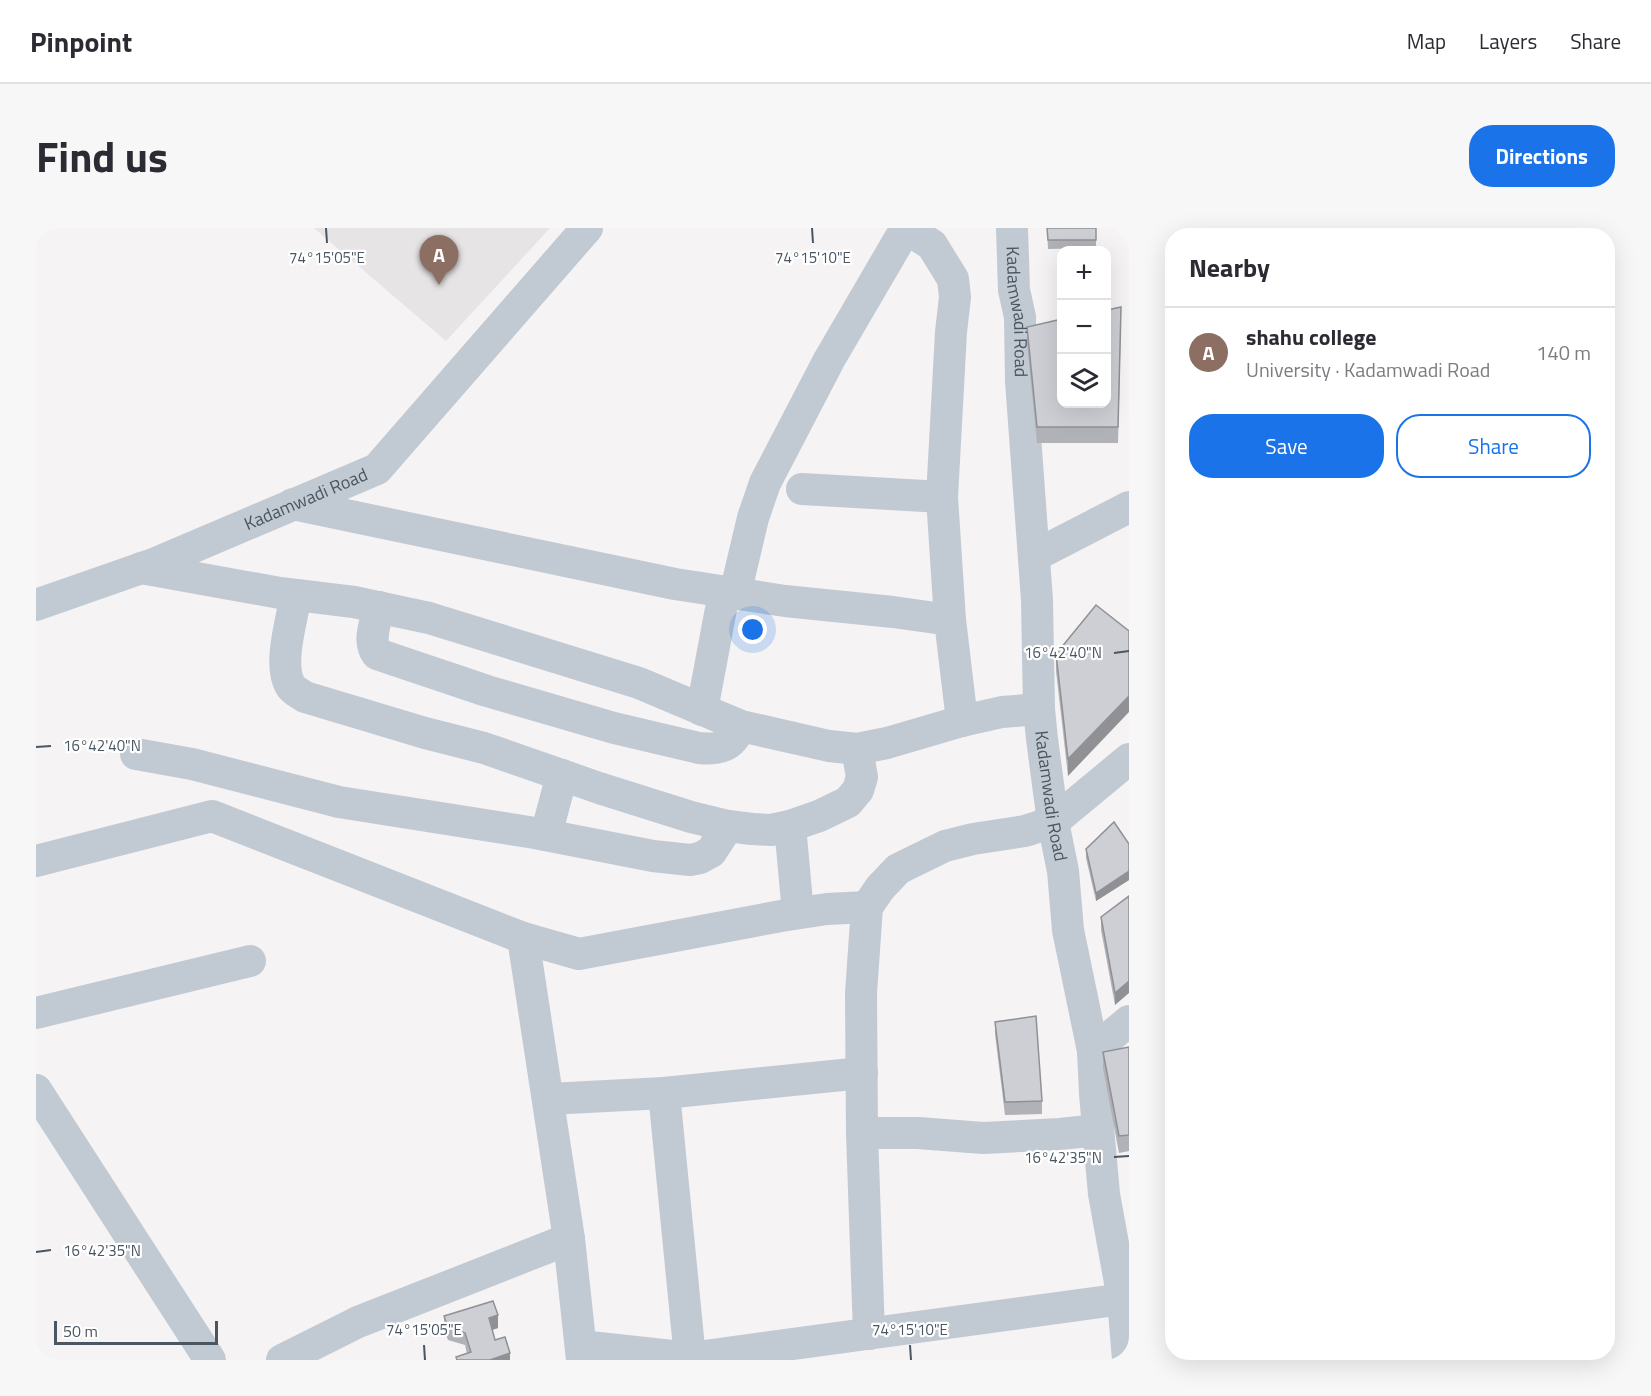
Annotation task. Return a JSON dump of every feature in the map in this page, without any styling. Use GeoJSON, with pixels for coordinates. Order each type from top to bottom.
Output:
{"type":"FeatureCollection","features":[{"type":"Feature","properties":{"kind":"street","name":"Kadamwadi Road"},"geometry":{"type":"LineString","coordinates":[[36,605],[141,568],[377,469],[587,228]]}},
{"type":"Feature","properties":{"kind":"street"},"geometry":{"type":"LineString","coordinates":[[702,710],[729,593],[765,483],[829,360],[906,228],[932,245],[953,279],[955,297],[942,497],[950,620],[962,721]]}},
{"type":"Feature","properties":{"kind":"street","name":"Kadamwadi Road"},"geometry":{"type":"LineString","coordinates":[[1012,228],[1014,290],[1020,317],[1021,381],[1037,600],[1039,709],[1053,822],[1063,871],[1068,930],[1093,1051],[1098,1130],[1116,1192],[1128,1360]]}},
{"type":"Feature","properties":{"kind":"street"},"geometry":{"type":"LineString","coordinates":[[802,489],[942,497]]}},
{"type":"Feature","properties":{"kind":"street"},"geometry":{"type":"LineString","coordinates":[[293,504],[675,584],[785,601],[950,620]]}},
{"type":"Feature","properties":{"kind":"street"},"geometry":{"type":"LineString","coordinates":[[1034,556],[1129,507]]}},
{"type":"Feature","properties":{"kind":"street"},"geometry":{"type":"LineString","coordinates":[[141,568],[296,595],[354,602],[429,618],[639,683],[741,726],[830,746],[857,749],[1002,712],[1039,709]]}},
{"type":"Feature","properties":{"kind":"street"},"geometry":{"type":"LineString","coordinates":[[296,595],[285,657],[285,675],[291,688],[305,697],[484,748],[691,817],[728,826],[771,830],[819,816],[848,802],[858,790],[861,777],[857,749]]}},
{"type":"Feature","properties":{"kind":"street"},"geometry":{"type":"LineString","coordinates":[[379,607],[372,637],[373,648],[378,654],[487,691],[614,728],[699,748],[713,749],[728,745],[741,726]]}},
{"type":"Feature","properties":{"kind":"street"},"geometry":{"type":"LineString","coordinates":[[136,754],[192,764],[339,802],[690,860],[711,852],[728,826]]}},
{"type":"Feature","properties":{"kind":"street"},"geometry":{"type":"LineString","coordinates":[[869,1334],[862,1133],[861,993],[867,907],[898,868],[945,846],[1025,831],[1053,822],[1129,759]]}},
{"type":"Feature","properties":{"kind":"street"},"geometry":{"type":"LineString","coordinates":[[546,835],[562,775]]}},
{"type":"Feature","properties":{"kind":"street"},"geometry":{"type":"LineString","coordinates":[[36,861],[212,816],[523,938],[579,954],[798,913],[867,907]]}},
{"type":"Feature","properties":{"kind":"street"},"geometry":{"type":"LineString","coordinates":[[790,826],[798,913]]}},
{"type":"Feature","properties":{"kind":"street"},"geometry":{"type":"LineString","coordinates":[[523,938],[569,1239],[581,1353],[690,1358],[1123,1299]]}},
{"type":"Feature","properties":{"kind":"street"},"geometry":{"type":"LineString","coordinates":[[36,1013],[250,961]]}},
{"type":"Feature","properties":{"kind":"street"},"geometry":{"type":"LineString","coordinates":[[1093,1051],[1129,1021]]}},
{"type":"Feature","properties":{"kind":"street"},"geometry":{"type":"LineString","coordinates":[[549,1099],[664,1093],[862,1073]]}},
{"type":"Feature","properties":{"kind":"street"},"geometry":{"type":"LineString","coordinates":[[36,1090],[210,1360]]}},
{"type":"Feature","properties":{"kind":"street"},"geometry":{"type":"LineString","coordinates":[[664,1093],[690,1358]]}},
{"type":"Feature","properties":{"kind":"street"},"geometry":{"type":"LineString","coordinates":[[862,1133],[918,1133],[983,1138],[1098,1130]]}},
{"type":"Feature","properties":{"kind":"street"},"geometry":{"type":"LineString","coordinates":[[282,1360],[358,1322],[569,1239]]}},
{"type":"Feature","properties":{"kind":"shaded area"},"geometry":{"type":"Polygon","coordinates":[[[314,228],[550,228],[446,341],[314,228]]]}},
{"type":"Feature","properties":{"kind":"building"},"geometry":{"type":"Polygon","coordinates":[[[1047,228],[1096,228],[1096,240],[1048,240],[1047,228]]]}},
{"type":"Feature","properties":{"kind":"building"},"geometry":{"type":"Polygon","coordinates":[[[1121,307],[1118,427],[1037,427],[1027,327],[1057,320],[1057,408],[1111,408],[1111,309],[1121,307]]]}},
{"type":"Feature","properties":{"kind":"building"},"geometry":{"type":"Polygon","coordinates":[[[1096,605],[1129,631],[1129,696],[1068,759],[1056,654],[1096,605]]]}},
{"type":"Feature","properties":{"kind":"building"},"geometry":{"type":"Polygon","coordinates":[[[1114,822],[1129,844],[1129,871],[1096,893],[1086,849],[1114,822]]]}},
{"type":"Feature","properties":{"kind":"building"},"geometry":{"type":"Polygon","coordinates":[[[1129,896],[1129,981],[1115,993],[1101,917],[1129,896]]]}},
{"type":"Feature","properties":{"kind":"building"},"geometry":{"type":"Polygon","coordinates":[[[1036,1016],[1042,1101],[1005,1102],[995,1022],[1036,1016]]]}},
{"type":"Feature","properties":{"kind":"building"},"geometry":{"type":"Polygon","coordinates":[[[1129,1047],[1129,1135],[1119,1136],[1103,1052],[1129,1047]]]}},
{"type":"Feature","properties":{"kind":"building"},"geometry":{"type":"Polygon","coordinates":[[[493,1301],[498,1315],[489,1318],[495,1340],[505,1337],[510,1353],[490,1360],[457,1360],[456,1357],[471,1352],[465,1333],[448,1327],[444,1316],[493,1301]]]}},
{"type":"Feature","properties":{"kind":"place","name":"shahu college"},"geometry":{"type":"Point","coordinates":[439,285]}}]}
